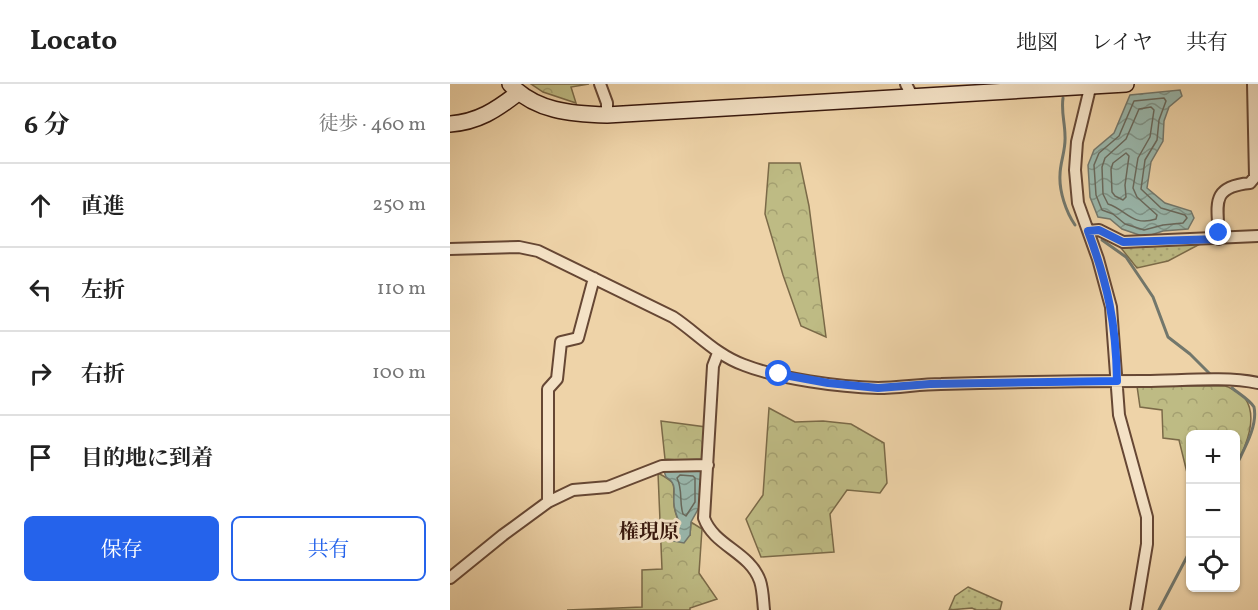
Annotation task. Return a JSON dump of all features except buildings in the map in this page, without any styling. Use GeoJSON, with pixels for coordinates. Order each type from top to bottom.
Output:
{"type":"FeatureCollection","features":[{"type":"Feature","properties":{"kind":"street"},"geometry":{"type":"LineString","coordinates":[[600,84],[607,103],[607,115]]}},
{"type":"Feature","properties":{"kind":"street"},"geometry":{"type":"LineString","coordinates":[[450,124],[483,117],[514,89],[542,106],[569,113],[607,115],[909,90],[1126,84]]}},
{"type":"Feature","properties":{"kind":"street"},"geometry":{"type":"LineString","coordinates":[[1219,239],[1218,201],[1221,194],[1230,186],[1250,183],[1255,177],[1252,84]]}},
{"type":"Feature","properties":{"kind":"street"},"geometry":{"type":"LineString","coordinates":[[1091,85],[1077,142],[1075,170],[1078,203],[1103,275],[1111,307],[1119,415],[1147,517],[1147,544],[1136,610]]}},
{"type":"Feature","properties":{"kind":"street"},"geometry":{"type":"LineString","coordinates":[[1088,231],[1099,230],[1123,242],[1258,236]]}},
{"type":"Feature","properties":{"kind":"street"},"geometry":{"type":"LineString","coordinates":[[450,249],[519,247],[538,251],[673,317],[718,352],[744,365],[828,383],[878,388],[930,384],[1117,381],[1258,383]]}},
{"type":"Feature","properties":{"kind":"street"},"geometry":{"type":"LineString","coordinates":[[548,502],[549,389],[557,379],[561,342],[578,338],[594,278]]}},
{"type":"Feature","properties":{"kind":"street"},"geometry":{"type":"LineString","coordinates":[[718,352],[713,366],[704,518],[709,530],[749,562],[760,581],[764,610]]}},
{"type":"Feature","properties":{"kind":"street"},"geometry":{"type":"LineString","coordinates":[[450,578],[548,502],[573,490],[608,487],[662,466],[708,465]]}},
{"type":"Feature","properties":{"kind":"green space"},"geometry":{"type":"Polygon","coordinates":[[[531,84],[589,84],[571,87],[576,103],[543,92],[531,84]]]}},
{"type":"Feature","properties":{"kind":"green space"},"geometry":{"type":"Polygon","coordinates":[[[769,163],[800,163],[809,206],[826,337],[801,326],[783,275],[765,214],[769,163]]]}},
{"type":"Feature","properties":{"kind":"green space"},"geometry":{"type":"Polygon","coordinates":[[[1200,244],[1168,261],[1137,268],[1121,248],[1200,244]]]}},
{"type":"Feature","properties":{"kind":"green space"},"geometry":{"type":"Polygon","coordinates":[[[1137,386],[1225,386],[1245,398],[1249,405],[1250,431],[1240,458],[1240,430],[1186,430],[1186,469],[1179,440],[1163,438],[1162,410],[1140,407],[1137,386]]]}},
{"type":"Feature","properties":{"kind":"green space"},"geometry":{"type":"Polygon","coordinates":[[[769,408],[795,422],[823,421],[851,424],[884,443],[887,483],[880,493],[847,490],[830,514],[834,552],[761,557],[746,519],[763,495],[769,408]]]}},
{"type":"Feature","properties":{"kind":"green space"},"geometry":{"type":"Polygon","coordinates":[[[661,421],[706,427],[703,462],[665,459],[661,421]]]}},
{"type":"Feature","properties":{"kind":"green space"},"geometry":{"type":"Polygon","coordinates":[[[658,473],[670,480],[673,485],[674,506],[679,523],[674,532],[690,535],[691,522],[702,529],[699,573],[717,599],[690,608],[690,610],[567,610],[642,607],[642,570],[662,569],[658,473]]]}},
{"type":"Feature","properties":{"kind":"green space"},"geometry":{"type":"Polygon","coordinates":[[[968,587],[1002,602],[1000,610],[972,608],[949,610],[955,596],[968,587]]]}},
{"type":"Feature","properties":{"kind":"water"},"geometry":{"type":"Polygon","coordinates":[[[1180,90],[1182,96],[1169,107],[1164,121],[1163,141],[1151,162],[1147,188],[1165,203],[1191,211],[1194,218],[1188,229],[1163,231],[1145,237],[1122,229],[1110,219],[1098,217],[1090,197],[1088,165],[1094,150],[1114,133],[1130,95],[1180,90]]]}},
{"type":"Feature","properties":{"kind":"water"},"geometry":{"type":"Polygon","coordinates":[[[701,470],[701,504],[691,522],[690,535],[684,543],[673,541],[679,522],[675,508],[674,485],[666,477],[664,471],[701,470]]]}},
{"type":"Feature","properties":{"kind":"waterway"},"geometry":{"type":"LineString","coordinates":[[1063,98],[1065,141],[1060,181],[1064,201],[1075,225]]}},
{"type":"Feature","properties":{"kind":"waterway"},"geometry":{"type":"LineString","coordinates":[[1102,240],[1126,257],[1153,297],[1168,337],[1210,374]]}},
{"type":"Feature","properties":{"kind":"waterway"},"geometry":{"type":"LineString","coordinates":[[1232,388],[1252,404],[1255,414],[1250,437],[1240,458]]}},
{"type":"Feature","properties":{"kind":"waterway"},"geometry":{"type":"LineString","coordinates":[[1159,610],[1186,559]]}},
{"type":"Feature","properties":{"kind":"district","name":"権現原"},"geometry":{"type":"Point","coordinates":[649,533]}},
{"type":"Feature","properties":{"kind":"route"},"geometry":{"type":"LineString","coordinates":[[779,374],[828,383],[878,388],[930,384],[1117,381],[1115,334],[1111,307],[1106,283],[1088,231],[1106,232],[1112,238],[1123,242],[1219,239],[1219,233]]}}]}
